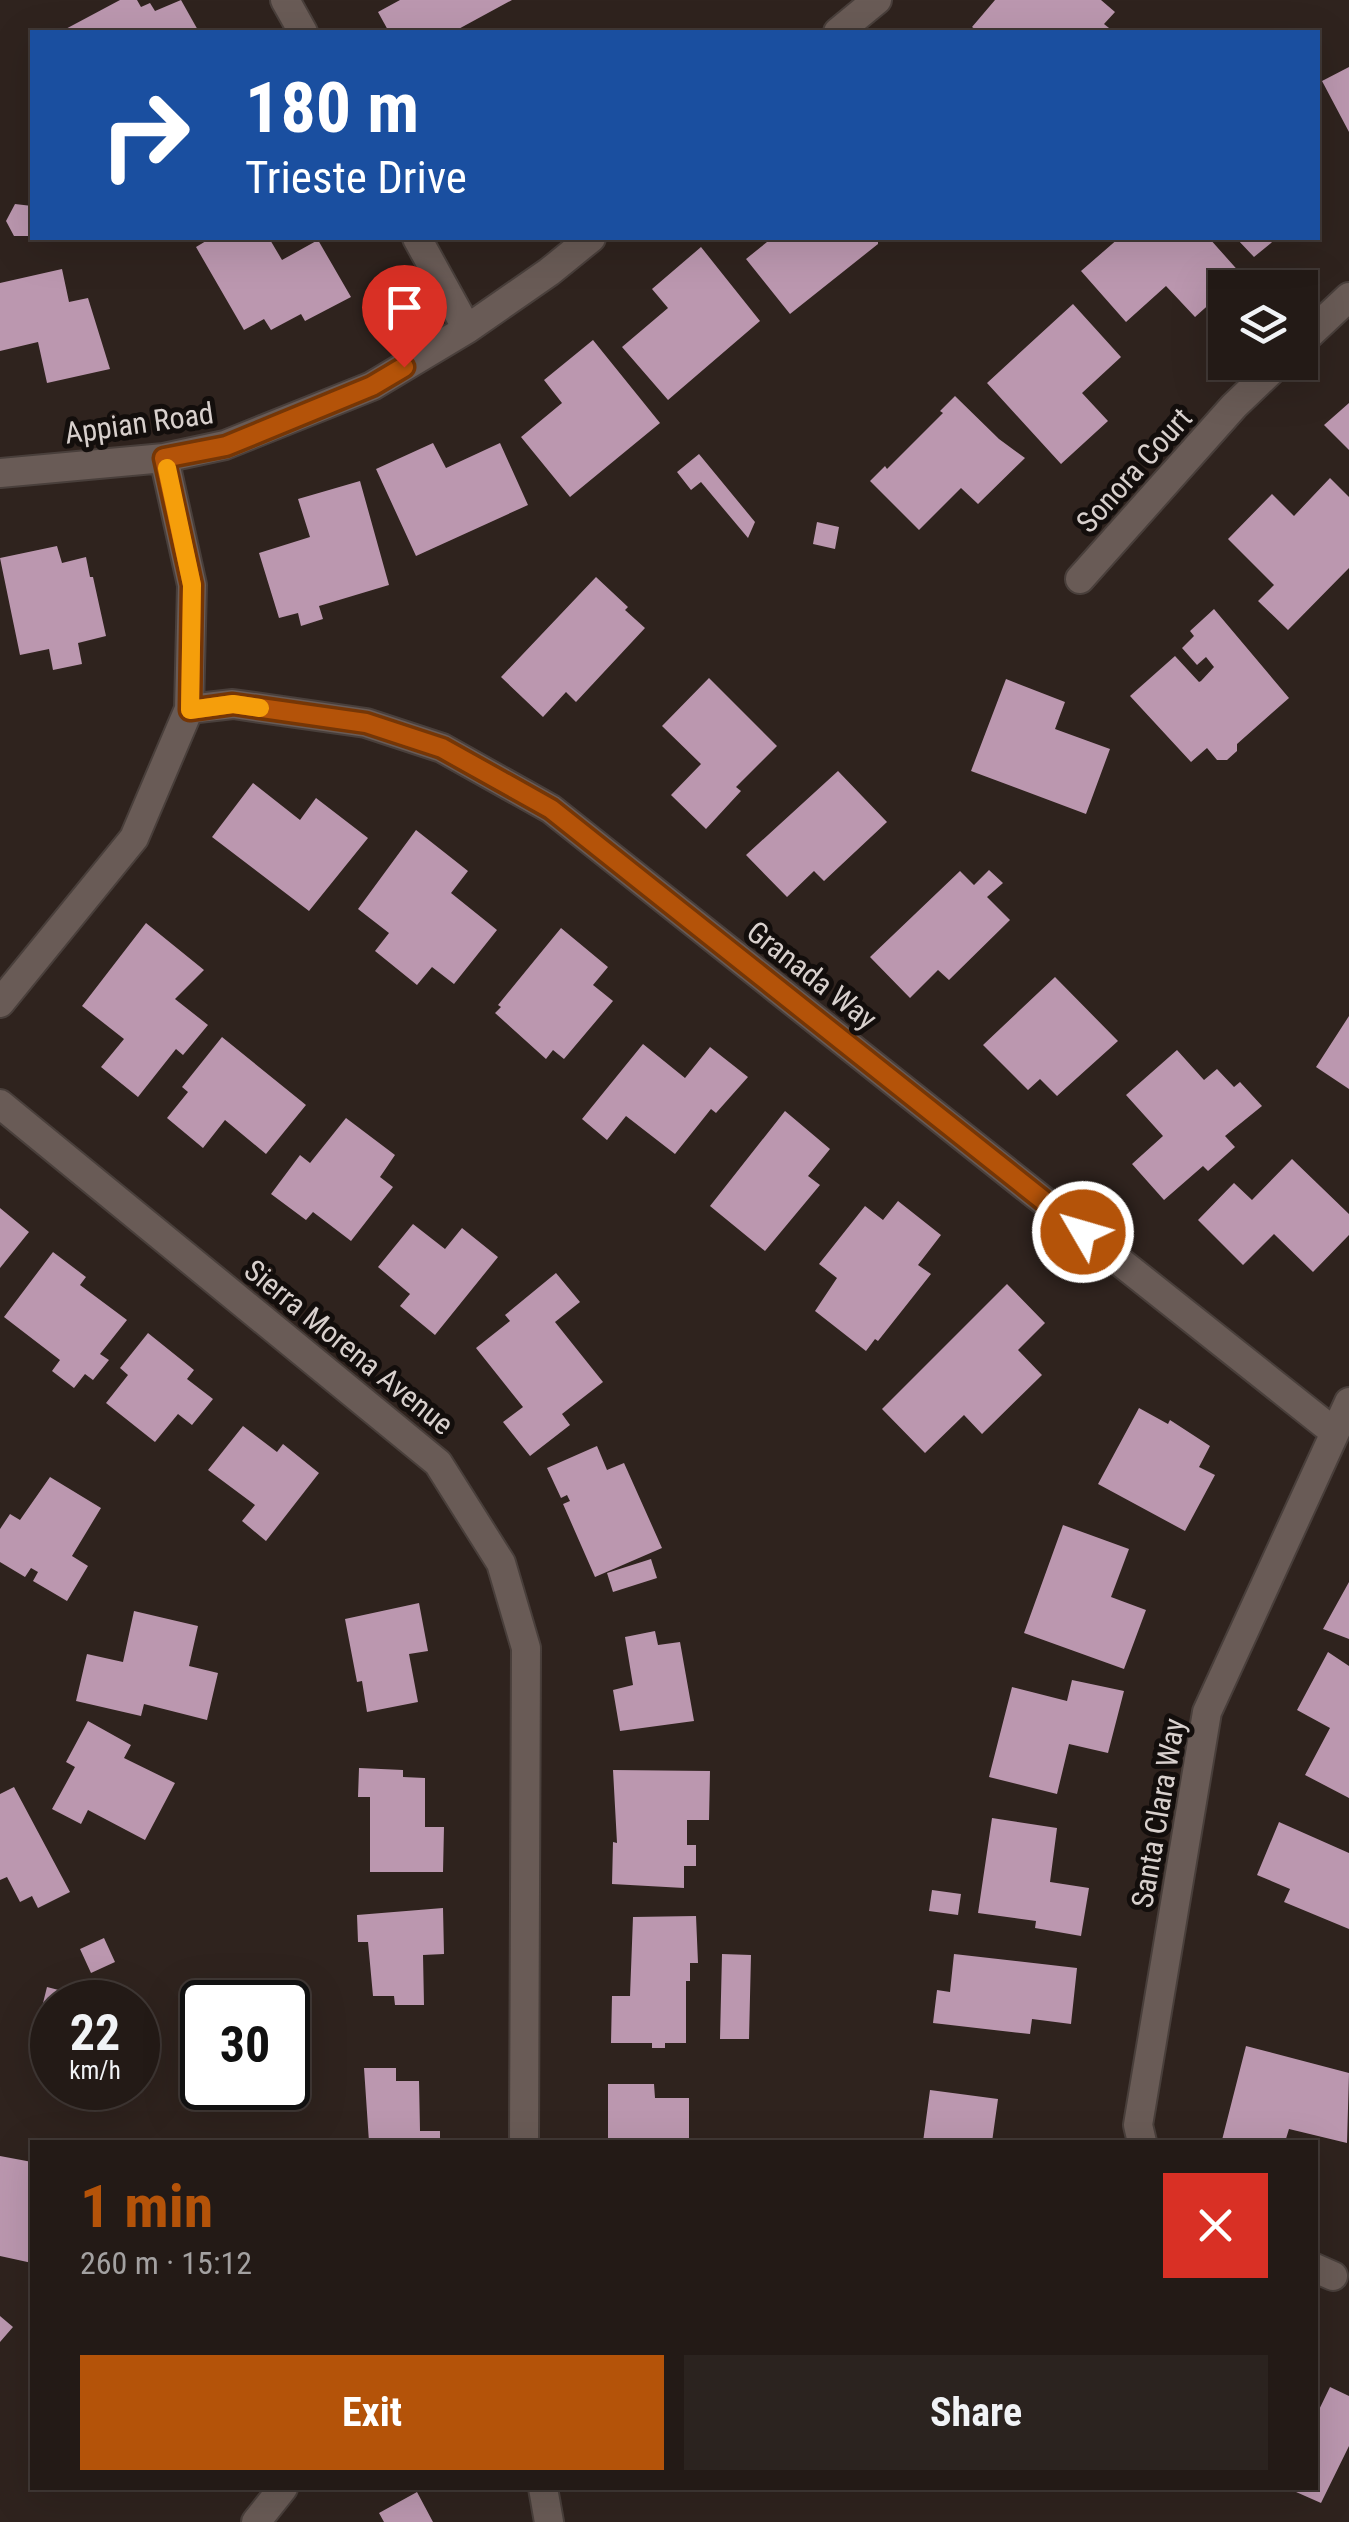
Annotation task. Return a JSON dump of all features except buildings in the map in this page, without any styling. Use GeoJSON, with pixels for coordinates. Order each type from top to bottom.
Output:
{"type":"FeatureCollection","features":[{"type":"Feature","properties":{"kind":"street"},"geometry":{"type":"LineString","coordinates":[[285,0],[302,30]]}},
{"type":"Feature","properties":{"kind":"street"},"geometry":{"type":"LineString","coordinates":[[840,30],[877,0]]}},
{"type":"Feature","properties":{"kind":"street"},"geometry":{"type":"LineString","coordinates":[[417,240],[467,329]]}},
{"type":"Feature","properties":{"kind":"street","name":"Appian Road"},"geometry":{"type":"LineString","coordinates":[[0,473],[164,458],[226,446],[372,386],[467,329],[589,240]]}},
{"type":"Feature","properties":{"kind":"street"},"geometry":{"type":"LineString","coordinates":[[1318,327],[1349,297]]}},
{"type":"Feature","properties":{"kind":"street","name":"Sonora Court"},"geometry":{"type":"LineString","coordinates":[[1080,580],[1261,380]]}},
{"type":"Feature","properties":{"kind":"street"},"geometry":{"type":"LineString","coordinates":[[0,1003],[134,838],[190,710],[192,585],[164,458]]}},
{"type":"Feature","properties":{"kind":"street","name":"Granada Way"},"geometry":{"type":"LineString","coordinates":[[190,710],[233,704],[366,723],[442,748],[551,809],[1333,1431]]}},
{"type":"Feature","properties":{"kind":"street","name":"Sierra Morena Avenue"},"geometry":{"type":"LineString","coordinates":[[0,1104],[438,1462],[501,1563],[526,1648],[524,2140]]}},
{"type":"Feature","properties":{"kind":"street","name":"Santa Clara Way"},"geometry":{"type":"LineString","coordinates":[[1142,2140],[1138,2125],[1207,1712],[1349,1402]]}},
{"type":"Feature","properties":{"kind":"street"},"geometry":{"type":"LineString","coordinates":[[256,2522],[282,2490]]}},
{"type":"Feature","properties":{"kind":"street"},"geometry":{"type":"LineString","coordinates":[[543,2490],[549,2522]]}},
{"type":"Feature","properties":{"kind":"slow traffic"},"geometry":{"type":"LineString","coordinates":[[167,468],[192,585],[190,710],[233,704],[260,708]]}},
{"type":"Feature","properties":{"kind":"route"},"geometry":{"type":"LineString","coordinates":[[404,367],[372,386],[226,446],[164,458],[192,585],[190,710],[233,704],[366,723],[442,748],[551,809],[1083,1232]]}}]}
